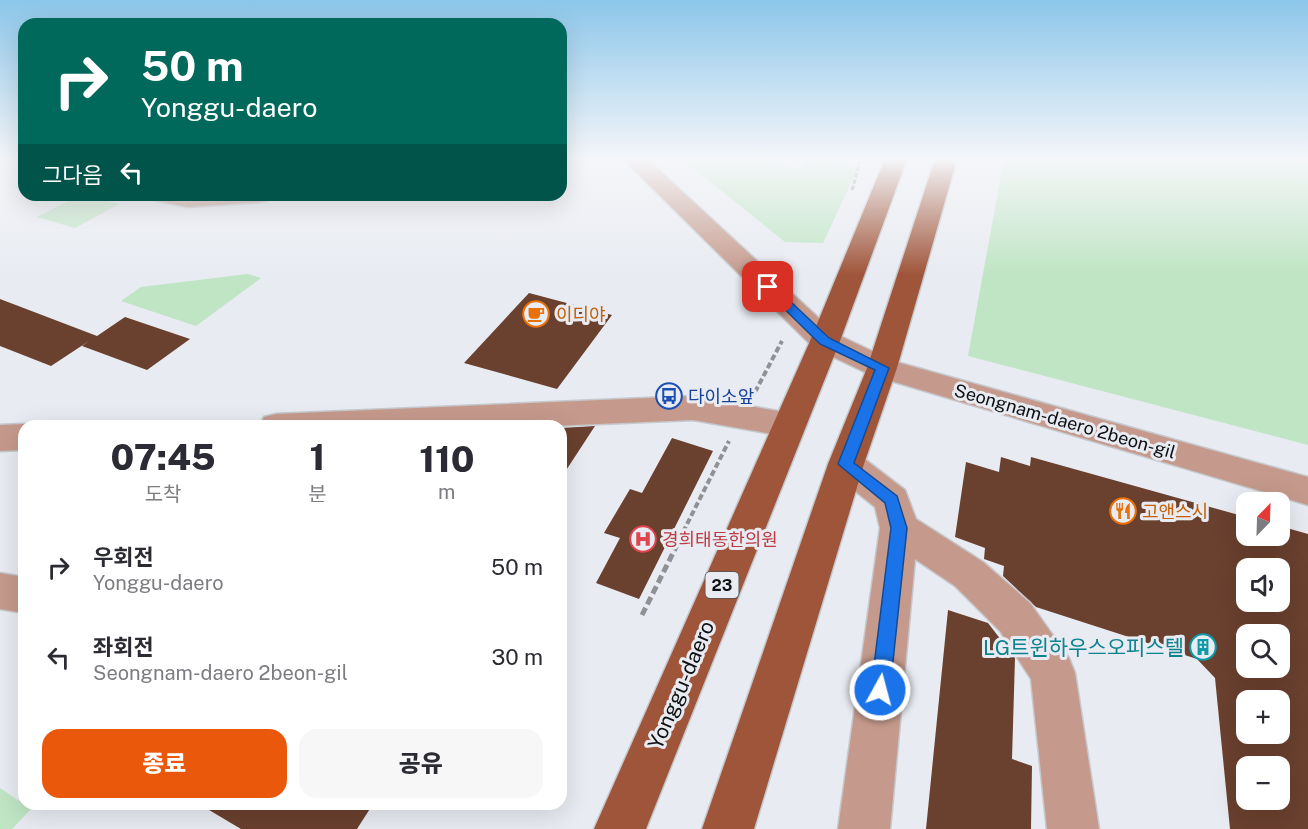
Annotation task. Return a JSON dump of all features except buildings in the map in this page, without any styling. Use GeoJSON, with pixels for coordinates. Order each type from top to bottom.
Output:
{"type":"FeatureCollection","features":[{"type":"Feature","properties":{"kind":"main road","name":"Yonggu-daero"},"geometry":{"type":"LineString","coordinates":[[620,829],[825,341],[881,198]]}},
{"type":"Feature","properties":{"kind":"main road"},"geometry":{"type":"LineString","coordinates":[[728,829],[846,464],[882,368],[934,198]]}},
{"type":"Feature","properties":{"kind":"street","name":"Seongnam-daero 2beon-gil"},"geometry":{"type":"LineString","coordinates":[[675,198],[825,341],[882,368],[1308,491]]}},
{"type":"Feature","properties":{"kind":"street"},"geometry":{"type":"LineString","coordinates":[[415,420],[693,408],[789,425]]}},
{"type":"Feature","properties":{"kind":"street"},"geometry":{"type":"LineString","coordinates":[[0,438],[18,437]]}},
{"type":"Feature","properties":{"kind":"street"},"geometry":{"type":"LineString","coordinates":[[846,464],[892,500],[899,528],[864,829]]}},
{"type":"Feature","properties":{"kind":"street"},"geometry":{"type":"LineString","coordinates":[[899,528],[969,574],[1007,610],[1053,673],[1073,829]]}},
{"type":"Feature","properties":{"kind":"street"},"geometry":{"type":"LineString","coordinates":[[0,591],[18,594]]}},
{"type":"Feature","properties":{"kind":"path"},"geometry":{"type":"LineString","coordinates":[[642,615],[721,457]]}},
{"type":"Feature","properties":{"kind":"green space"},"geometry":{"type":"Polygon","coordinates":[[[730,198],[844,198],[823,243],[785,242],[730,198]]]}},
{"type":"Feature","properties":{"kind":"green space"},"geometry":{"type":"Polygon","coordinates":[[[997,198],[1308,198],[1308,445],[968,356],[997,198]]]}},
{"type":"Feature","properties":{"kind":"green space"},"geometry":{"type":"Polygon","coordinates":[[[68,201],[106,201],[119,204],[75,228],[37,217],[68,201]]]}},
{"type":"Feature","properties":{"kind":"green space"},"geometry":{"type":"Polygon","coordinates":[[[248,274],[261,278],[196,326],[121,301],[141,287],[248,274]]]}},
{"type":"Feature","properties":{"kind":"green space"},"geometry":{"type":"Polygon","coordinates":[[[0,788],[18,800],[18,810],[30,810],[12,829],[0,829],[0,788]]]}},
{"type":"Feature","properties":{"kind":"place","name":"이디야"},"geometry":{"type":"Point","coordinates":[536,314]}},
{"type":"Feature","properties":{"kind":"place","name":"다이소앞"},"geometry":{"type":"Point","coordinates":[669,396]}},
{"type":"Feature","properties":{"kind":"place","name":"고앤스시"},"geometry":{"type":"Point","coordinates":[1123,511]}},
{"type":"Feature","properties":{"kind":"place","name":"경희태동한의원"},"geometry":{"type":"Point","coordinates":[643,539]}},
{"type":"Feature","properties":{"kind":"place","name":"LG트윈하우스오피스텔"},"geometry":{"type":"Point","coordinates":[1203,647]}},
{"type":"Feature","properties":{"kind":"route"},"geometry":{"type":"LineString","coordinates":[[768,287],[825,341],[882,368],[846,464],[892,500],[899,528],[880,690]]}}]}
